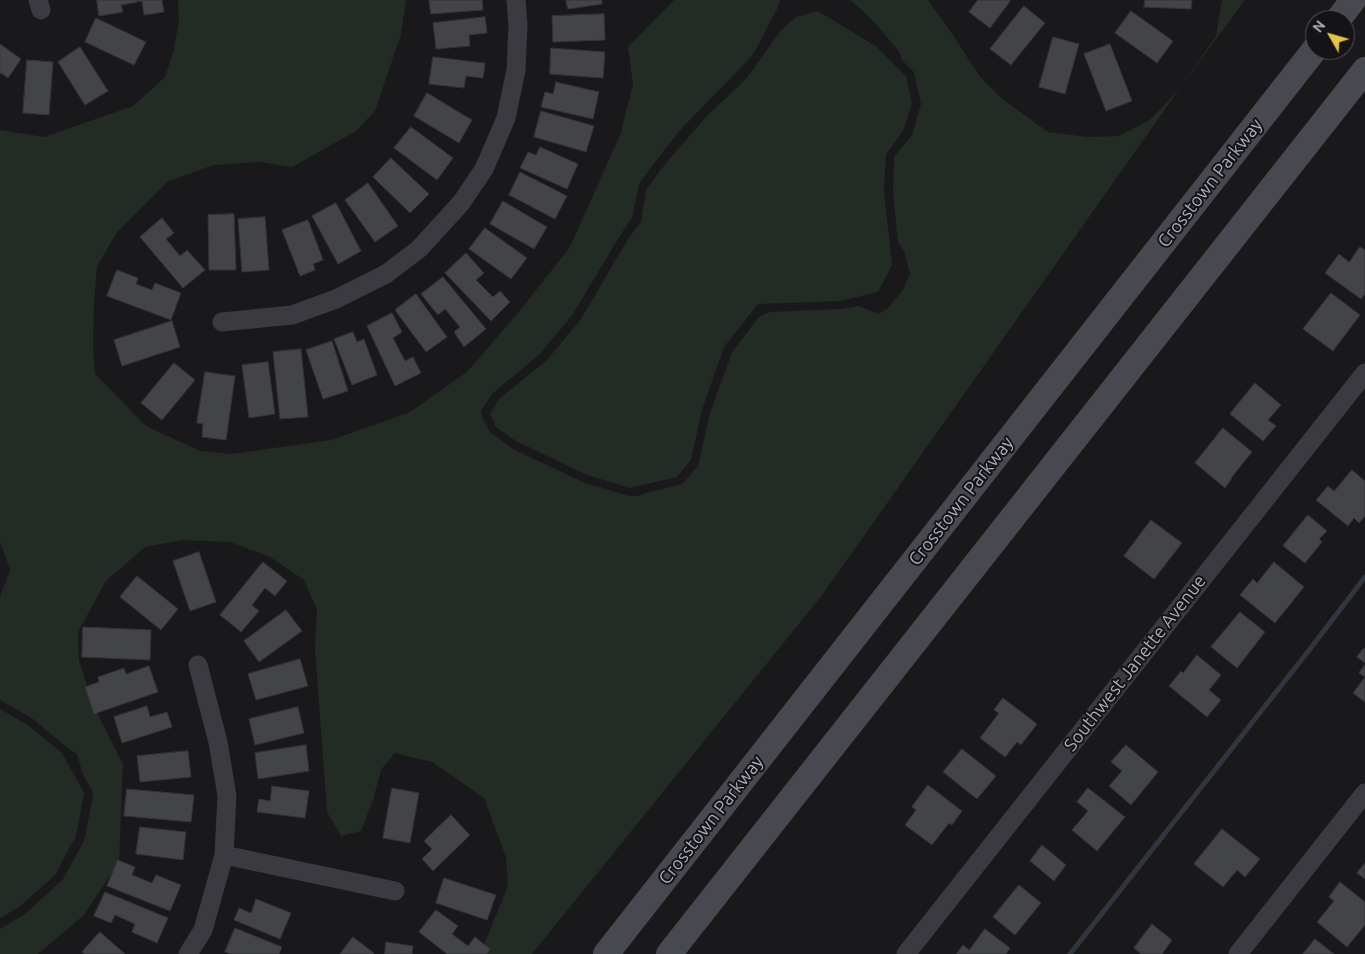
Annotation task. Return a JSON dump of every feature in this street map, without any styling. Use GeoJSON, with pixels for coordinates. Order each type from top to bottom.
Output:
{"type":"FeatureCollection","features":[{"type":"Feature","properties":{"kind":"main road","name":"Crosstown Parkway"},"geometry":{"type":"LineString","coordinates":[[606,954],[1306,60]]}},
{"type":"Feature","properties":{"kind":"main road"},"geometry":{"type":"LineString","coordinates":[[669,954],[1365,70]]}},
{"type":"Feature","properties":{"kind":"street"},"geometry":{"type":"LineString","coordinates":[[222,322],[292,315],[336,299],[386,274],[419,249],[461,203],[484,169],[506,118],[516,70],[518,25],[516,0]]}},
{"type":"Feature","properties":{"kind":"street","name":"Southwest Janette Avenue"},"geometry":{"type":"LineString","coordinates":[[906,954],[1365,372]]}},
{"type":"Feature","properties":{"kind":"street"},"geometry":{"type":"LineString","coordinates":[[188,954],[203,930],[224,855],[227,796],[218,742],[198,665]]}},
{"type":"Feature","properties":{"kind":"street"},"geometry":{"type":"LineString","coordinates":[[1238,954],[1365,793]]}},
{"type":"Feature","properties":{"kind":"street"},"geometry":{"type":"LineString","coordinates":[[224,855],[395,891]]}},
{"type":"Feature","properties":{"kind":"shaded area"},"geometry":{"type":"Polygon","coordinates":[[[178,0],[406,0],[401,35],[375,111],[356,131],[292,167],[260,162],[213,165],[167,182],[118,231],[97,266],[93,346],[95,374],[146,426],[200,451],[232,454],[331,440],[410,412],[467,372],[518,313],[570,247],[620,135],[633,85],[628,47],[674,0],[780,0],[751,57],[682,128],[639,184],[632,218],[573,314],[540,354],[493,393],[481,411],[490,432],[513,449],[585,483],[629,496],[682,484],[698,466],[710,413],[732,352],[760,316],[770,312],[841,309],[859,306],[878,314],[887,309],[903,290],[910,273],[904,251],[898,242],[893,193],[894,157],[912,135],[921,104],[914,72],[902,60],[900,53],[875,23],[852,1],[847,0],[928,0],[980,77],[1005,101],[1048,132],[1088,137],[1119,136],[1150,120],[1180,88],[823,594],[532,954],[478,954],[483,947],[508,886],[506,857],[484,798],[432,762],[395,753],[381,770],[373,800],[361,831],[341,836],[327,812],[315,649],[317,610],[304,580],[270,557],[230,542],[182,540],[145,547],[106,581],[78,632],[79,661],[96,711],[123,764],[119,862],[84,915],[39,953],[0,954],[0,929],[25,914],[63,879],[84,841],[93,796],[92,790],[83,775],[77,754],[33,719],[0,700],[0,597],[10,570],[0,542],[0,130],[44,137],[133,106],[165,77],[173,53],[179,21],[178,0]]]}},
{"type":"Feature","properties":{"kind":"shaded area"},"geometry":{"type":"Polygon","coordinates":[[[1222,0],[1245,0],[1180,88],[1216,36],[1222,0]]]}},
{"type":"Feature","properties":{"kind":"shaded area"},"geometry":{"type":"Polygon","coordinates":[[[818,11],[877,47],[906,76],[912,103],[903,131],[886,154],[884,192],[892,265],[878,292],[840,301],[758,304],[724,347],[702,410],[691,460],[677,477],[630,488],[587,475],[516,441],[496,427],[490,414],[499,399],[547,360],[581,319],[628,239],[641,222],[646,190],[665,164],[706,117],[747,78],[781,30],[796,17],[818,11]]]}},
{"type":"Feature","properties":{"kind":"shaded area"},"geometry":{"type":"Polygon","coordinates":[[[0,709],[28,725],[62,753],[84,793],[76,836],[55,875],[19,907],[0,918],[0,709]]]}},
{"type":"Feature","properties":{"kind":"building"},"geometry":{"type":"Polygon","coordinates":[[[97,0],[162,0],[164,12],[144,15],[142,1],[121,5],[123,12],[99,16],[97,0]]]}},
{"type":"Feature","properties":{"kind":"building"},"geometry":{"type":"Polygon","coordinates":[[[429,0],[482,0],[483,10],[431,14],[429,0]]]}},
{"type":"Feature","properties":{"kind":"building"},"geometry":{"type":"Polygon","coordinates":[[[566,0],[602,0],[602,4],[568,9],[566,0]]]}},
{"type":"Feature","properties":{"kind":"building"},"geometry":{"type":"Polygon","coordinates":[[[978,0],[1011,0],[990,28],[969,12],[978,0]]]}},
{"type":"Feature","properties":{"kind":"building"},"geometry":{"type":"Polygon","coordinates":[[[1145,0],[1192,0],[1191,9],[1144,7],[1145,0]]]}},
{"type":"Feature","properties":{"kind":"building"},"geometry":{"type":"Polygon","coordinates":[[[1024,6],[1045,23],[1011,65],[990,49],[1024,6]]]}},
{"type":"Feature","properties":{"kind":"building"},"geometry":{"type":"Polygon","coordinates":[[[1131,11],[1173,41],[1157,63],[1115,33],[1131,11]]]}},
{"type":"Feature","properties":{"kind":"building"},"geometry":{"type":"Polygon","coordinates":[[[604,14],[605,40],[553,42],[552,16],[604,14]]]}},
{"type":"Feature","properties":{"kind":"building"},"geometry":{"type":"Polygon","coordinates":[[[485,17],[487,33],[469,35],[470,46],[436,49],[433,23],[485,17]]]}},
{"type":"Feature","properties":{"kind":"building"},"geometry":{"type":"Polygon","coordinates":[[[96,18],[146,42],[134,65],[85,42],[96,18]]]}},
{"type":"Feature","properties":{"kind":"building"},"geometry":{"type":"Polygon","coordinates":[[[1053,37],[1079,44],[1065,94],[1039,87],[1053,37]]]}},
{"type":"Feature","properties":{"kind":"building"},"geometry":{"type":"Polygon","coordinates":[[[0,44],[21,59],[8,78],[0,74],[0,44]]]}},
{"type":"Feature","properties":{"kind":"building"},"geometry":{"type":"Polygon","coordinates":[[[1110,44],[1132,101],[1106,111],[1084,54],[1110,44]]]}},
{"type":"Feature","properties":{"kind":"building"},"geometry":{"type":"Polygon","coordinates":[[[80,47],[108,91],[85,105],[58,62],[80,47]]]}},
{"type":"Feature","properties":{"kind":"building"},"geometry":{"type":"Polygon","coordinates":[[[551,48],[605,52],[603,78],[550,74],[551,48]]]}},
{"type":"Feature","properties":{"kind":"building"},"geometry":{"type":"Polygon","coordinates":[[[433,57],[485,63],[483,78],[466,76],[464,88],[429,84],[433,57]]]}},
{"type":"Feature","properties":{"kind":"building"},"geometry":{"type":"Polygon","coordinates":[[[27,60],[53,62],[49,115],[23,113],[27,60]]]}},
{"type":"Feature","properties":{"kind":"building"},"geometry":{"type":"Polygon","coordinates":[[[556,82],[599,92],[593,119],[541,107],[545,92],[553,94],[556,82]]]}},
{"type":"Feature","properties":{"kind":"building"},"geometry":{"type":"Polygon","coordinates":[[[427,93],[472,120],[459,143],[414,116],[427,93]]]}},
{"type":"Feature","properties":{"kind":"building"},"geometry":{"type":"Polygon","coordinates":[[[541,111],[594,126],[586,152],[534,137],[541,111]]]}},
{"type":"Feature","properties":{"kind":"building"},"geometry":{"type":"Polygon","coordinates":[[[411,127],[453,158],[437,180],[394,148],[411,127]]]}},
{"type":"Feature","properties":{"kind":"building"},"geometry":{"type":"Polygon","coordinates":[[[540,147],[578,164],[567,189],[520,168],[528,152],[536,155],[540,147]]]}},
{"type":"Feature","properties":{"kind":"building"},"geometry":{"type":"Polygon","coordinates":[[[391,158],[429,194],[410,213],[373,177],[391,158]]]}},
{"type":"Feature","properties":{"kind":"building"},"geometry":{"type":"Polygon","coordinates":[[[520,172],[567,196],[555,219],[509,195],[520,172]]]}},
{"type":"Feature","properties":{"kind":"building"},"geometry":{"type":"Polygon","coordinates":[[[368,183],[398,226],[375,242],[345,200],[368,183]]]}},
{"type":"Feature","properties":{"kind":"building"},"geometry":{"type":"Polygon","coordinates":[[[503,201],[547,227],[534,249],[490,224],[503,201]]]}},
{"type":"Feature","properties":{"kind":"building"},"geometry":{"type":"Polygon","coordinates":[[[336,203],[361,251],[338,264],[312,216],[336,203]]]}},
{"type":"Feature","properties":{"kind":"building"},"geometry":{"type":"Polygon","coordinates":[[[234,214],[236,270],[209,270],[208,215],[234,214]]]}},
{"type":"Feature","properties":{"kind":"building"},"geometry":{"type":"Polygon","coordinates":[[[265,217],[269,270],[242,272],[238,219],[265,217]]]}},
{"type":"Feature","properties":{"kind":"building"},"geometry":{"type":"Polygon","coordinates":[[[162,218],[174,233],[166,239],[180,256],[187,250],[205,270],[183,288],[140,237],[162,218]]]}},
{"type":"Feature","properties":{"kind":"building"},"geometry":{"type":"Polygon","coordinates":[[[308,220],[323,260],[313,264],[315,270],[300,276],[282,230],[308,220]]]}},
{"type":"Feature","properties":{"kind":"building"},"geometry":{"type":"Polygon","coordinates":[[[485,228],[527,258],[511,279],[469,249],[485,228]]]}},
{"type":"Feature","properties":{"kind":"building"},"geometry":{"type":"Polygon","coordinates":[[[1360,247],[1365,250],[1365,294],[1361,299],[1325,273],[1339,254],[1349,262],[1360,247]]]}},
{"type":"Feature","properties":{"kind":"building"},"geometry":{"type":"Polygon","coordinates":[[[466,253],[484,273],[476,280],[493,297],[500,291],[510,302],[491,321],[445,273],[466,253]]]}},
{"type":"Feature","properties":{"kind":"building"},"geometry":{"type":"Polygon","coordinates":[[[117,270],[138,278],[136,284],[152,290],[155,283],[181,293],[171,320],[107,296],[117,270]]]}},
{"type":"Feature","properties":{"kind":"building"},"geometry":{"type":"Polygon","coordinates":[[[443,277],[486,329],[464,347],[454,332],[460,327],[445,309],[438,315],[421,294],[443,277]]]}},
{"type":"Feature","properties":{"kind":"building"},"geometry":{"type":"Polygon","coordinates":[[[1331,293],[1360,315],[1333,351],[1303,329],[1331,293]]]}},
{"type":"Feature","properties":{"kind":"building"},"geometry":{"type":"Polygon","coordinates":[[[416,294],[447,337],[426,352],[395,310],[416,294]]]}},
{"type":"Feature","properties":{"kind":"building"},"geometry":{"type":"Polygon","coordinates":[[[392,313],[402,332],[393,338],[405,361],[413,357],[421,373],[395,386],[367,326],[392,313]]]}},
{"type":"Feature","properties":{"kind":"building"},"geometry":{"type":"Polygon","coordinates":[[[172,321],[180,347],[122,366],[114,340],[172,321]]]}},
{"type":"Feature","properties":{"kind":"building"},"geometry":{"type":"Polygon","coordinates":[[[353,332],[357,342],[364,339],[377,375],[352,385],[334,339],[353,332]]]}},
{"type":"Feature","properties":{"kind":"building"},"geometry":{"type":"Polygon","coordinates":[[[332,341],[348,391],[323,399],[306,350],[332,341]]]}},
{"type":"Feature","properties":{"kind":"building"},"geometry":{"type":"Polygon","coordinates":[[[301,349],[308,417],[280,419],[273,352],[301,349]]]}},
{"type":"Feature","properties":{"kind":"building"},"geometry":{"type":"Polygon","coordinates":[[[268,362],[275,414],[249,418],[242,365],[268,362]]]}},
{"type":"Feature","properties":{"kind":"building"},"geometry":{"type":"Polygon","coordinates":[[[174,363],[195,380],[162,420],[141,403],[174,363]]]}},
{"type":"Feature","properties":{"kind":"building"},"geometry":{"type":"Polygon","coordinates":[[[205,372],[235,376],[226,440],[202,437],[203,424],[197,423],[205,372]]]}},
{"type":"Feature","properties":{"kind":"building"},"geometry":{"type":"Polygon","coordinates":[[[1255,383],[1281,405],[1268,420],[1276,426],[1263,441],[1230,414],[1255,383]]]}},
{"type":"Feature","properties":{"kind":"building"},"geometry":{"type":"Polygon","coordinates":[[[1223,428],[1252,452],[1225,488],[1195,463],[1223,428]]]}},
{"type":"Feature","properties":{"kind":"building"},"geometry":{"type":"Polygon","coordinates":[[[1352,470],[1365,481],[1365,516],[1359,523],[1354,518],[1348,526],[1316,500],[1328,486],[1334,491],[1352,470]]]}},
{"type":"Feature","properties":{"kind":"building"},"geometry":{"type":"Polygon","coordinates":[[[1308,515],[1327,531],[1319,539],[1322,542],[1305,563],[1283,546],[1308,515]]]}},
{"type":"Feature","properties":{"kind":"building"},"geometry":{"type":"Polygon","coordinates":[[[1151,520],[1182,543],[1154,579],[1124,556],[1151,520]]]}},
{"type":"Feature","properties":{"kind":"building"},"geometry":{"type":"Polygon","coordinates":[[[199,552],[216,602],[190,611],[173,561],[199,552]]]}},
{"type":"Feature","properties":{"kind":"building"},"geometry":{"type":"Polygon","coordinates":[[[263,562],[287,581],[275,596],[265,588],[252,605],[259,611],[241,632],[220,615],[263,562]]]}},
{"type":"Feature","properties":{"kind":"building"},"geometry":{"type":"Polygon","coordinates":[[[1274,562],[1304,587],[1275,623],[1240,595],[1253,579],[1257,583],[1274,562]]]}},
{"type":"Feature","properties":{"kind":"building"},"geometry":{"type":"Polygon","coordinates":[[[137,576],[178,609],[161,630],[120,597],[137,576]]]}},
{"type":"Feature","properties":{"kind":"building"},"geometry":{"type":"Polygon","coordinates":[[[286,610],[302,631],[259,662],[244,641],[286,610]]]}},
{"type":"Feature","properties":{"kind":"building"},"geometry":{"type":"Polygon","coordinates":[[[1240,612],[1265,632],[1237,668],[1211,647],[1240,612]]]}},
{"type":"Feature","properties":{"kind":"building"},"geometry":{"type":"Polygon","coordinates":[[[83,627],[151,630],[150,660],[82,657],[83,627]]]}},
{"type":"Feature","properties":{"kind":"building"},"geometry":{"type":"Polygon","coordinates":[[[1365,649],[1365,663],[1357,657],[1365,649]]]}},
{"type":"Feature","properties":{"kind":"building"},"geometry":{"type":"Polygon","coordinates":[[[1197,655],[1221,675],[1209,690],[1221,700],[1207,717],[1169,686],[1181,671],[1183,673],[1197,655]]]}},
{"type":"Feature","properties":{"kind":"building"},"geometry":{"type":"Polygon","coordinates":[[[300,659],[308,686],[256,700],[248,674],[300,659]]]}},
{"type":"Feature","properties":{"kind":"building"},"geometry":{"type":"Polygon","coordinates":[[[1365,665],[1365,677],[1359,673],[1365,665]]]}},
{"type":"Feature","properties":{"kind":"building"},"geometry":{"type":"Polygon","coordinates":[[[149,666],[158,692],[94,714],[85,687],[99,682],[98,677],[124,668],[126,674],[149,666]]]}},
{"type":"Feature","properties":{"kind":"building"},"geometry":{"type":"Polygon","coordinates":[[[1365,677],[1365,702],[1353,693],[1365,677]]]}},
{"type":"Feature","properties":{"kind":"building"},"geometry":{"type":"Polygon","coordinates":[[[1003,698],[1037,724],[1021,745],[1017,742],[1005,757],[980,738],[999,713],[994,710],[1003,698]]]}},
{"type":"Feature","properties":{"kind":"building"},"geometry":{"type":"Polygon","coordinates":[[[147,706],[150,717],[167,712],[172,727],[122,743],[114,717],[147,706]]]}},
{"type":"Feature","properties":{"kind":"building"},"geometry":{"type":"Polygon","coordinates":[[[298,707],[304,733],[255,745],[249,719],[298,707]]]}},
{"type":"Feature","properties":{"kind":"building"},"geometry":{"type":"Polygon","coordinates":[[[306,745],[309,771],[258,779],[255,753],[306,745]]]}},
{"type":"Feature","properties":{"kind":"building"},"geometry":{"type":"Polygon","coordinates":[[[1126,745],[1158,772],[1131,805],[1109,786],[1122,771],[1111,762],[1126,745]]]}},
{"type":"Feature","properties":{"kind":"building"},"geometry":{"type":"Polygon","coordinates":[[[962,749],[996,776],[977,799],[943,772],[962,749]]]}},
{"type":"Feature","properties":{"kind":"building"},"geometry":{"type":"Polygon","coordinates":[[[188,751],[191,777],[140,782],[137,756],[188,751]]]}},
{"type":"Feature","properties":{"kind":"building"},"geometry":{"type":"Polygon","coordinates":[[[928,785],[962,811],[952,825],[949,823],[932,845],[905,825],[916,810],[912,807],[928,785]]]}},
{"type":"Feature","properties":{"kind":"building"},"geometry":{"type":"Polygon","coordinates":[[[272,786],[309,791],[305,818],[257,812],[259,799],[270,801],[272,786]]]}},
{"type":"Feature","properties":{"kind":"building"},"geometry":{"type":"Polygon","coordinates":[[[392,788],[419,793],[410,843],[383,838],[392,788]]]}},
{"type":"Feature","properties":{"kind":"building"},"geometry":{"type":"Polygon","coordinates":[[[1088,788],[1125,817],[1097,851],[1072,830],[1088,811],[1077,802],[1088,788]]]}},
{"type":"Feature","properties":{"kind":"building"},"geometry":{"type":"Polygon","coordinates":[[[127,789],[194,795],[191,822],[124,816],[127,789]]]}},
{"type":"Feature","properties":{"kind":"building"},"geometry":{"type":"Polygon","coordinates":[[[451,815],[470,835],[433,871],[422,859],[432,849],[424,841],[451,815]]]}},
{"type":"Feature","properties":{"kind":"building"},"geometry":{"type":"Polygon","coordinates":[[[140,827],[186,832],[183,860],[136,854],[140,827]]]}},
{"type":"Feature","properties":{"kind":"building"},"geometry":{"type":"Polygon","coordinates":[[[1222,829],[1260,859],[1245,877],[1237,870],[1223,887],[1194,864],[1222,829]]]}},
{"type":"Feature","properties":{"kind":"building"},"geometry":{"type":"Polygon","coordinates":[[[1042,845],[1066,865],[1054,881],[1030,861],[1042,845]]]}},
{"type":"Feature","properties":{"kind":"building"},"geometry":{"type":"Polygon","coordinates":[[[118,860],[135,867],[132,875],[152,883],[156,875],[181,885],[170,911],[107,886],[118,860]]]}},
{"type":"Feature","properties":{"kind":"building"},"geometry":{"type":"Polygon","coordinates":[[[1365,863],[1365,879],[1357,873],[1365,863]]]}},
{"type":"Feature","properties":{"kind":"building"},"geometry":{"type":"Polygon","coordinates":[[[444,878],[496,895],[487,920],[436,903],[444,878]]]}},
{"type":"Feature","properties":{"kind":"building"},"geometry":{"type":"Polygon","coordinates":[[[1340,882],[1365,902],[1365,925],[1347,947],[1317,922],[1334,901],[1329,897],[1340,882]]]}},
{"type":"Feature","properties":{"kind":"building"},"geometry":{"type":"Polygon","coordinates":[[[1019,885],[1041,903],[1015,935],[993,917],[1019,885]]]}},
{"type":"Feature","properties":{"kind":"building"},"geometry":{"type":"Polygon","coordinates":[[[105,892],[168,918],[157,943],[132,932],[135,924],[115,915],[111,923],[94,916],[105,892]]]}},
{"type":"Feature","properties":{"kind":"building"},"geometry":{"type":"Polygon","coordinates":[[[256,899],[291,913],[280,939],[234,920],[239,908],[251,913],[256,899]]]}},
{"type":"Feature","properties":{"kind":"building"},"geometry":{"type":"Polygon","coordinates":[[[436,910],[458,926],[452,934],[468,946],[475,937],[490,949],[487,954],[447,954],[419,932],[436,910]]]}},
{"type":"Feature","properties":{"kind":"building"},"geometry":{"type":"Polygon","coordinates":[[[1152,924],[1172,940],[1162,954],[1141,954],[1134,948],[1152,924]]]}},
{"type":"Feature","properties":{"kind":"building"},"geometry":{"type":"Polygon","coordinates":[[[235,928],[282,947],[279,954],[231,954],[225,952],[235,928]]]}},
{"type":"Feature","properties":{"kind":"building"},"geometry":{"type":"Polygon","coordinates":[[[985,929],[1010,948],[1006,954],[956,954],[963,945],[969,950],[985,929]]]}},
{"type":"Feature","properties":{"kind":"building"},"geometry":{"type":"Polygon","coordinates":[[[100,932],[125,954],[85,954],[82,952],[100,932]]]}},
{"type":"Feature","properties":{"kind":"building"},"geometry":{"type":"Polygon","coordinates":[[[353,937],[374,953],[340,954],[353,937]]]}},
{"type":"Feature","properties":{"kind":"building"},"geometry":{"type":"Polygon","coordinates":[[[1315,939],[1334,954],[1303,954],[1315,939]]]}},
{"type":"Feature","properties":{"kind":"building"},"geometry":{"type":"Polygon","coordinates":[[[386,942],[413,946],[412,954],[385,954],[386,942]]]}},
{"type":"Feature","properties":{"kind":"waterway"},"geometry":{"type":"LineString","coordinates":[[1070,954],[1365,577]]}}]}
